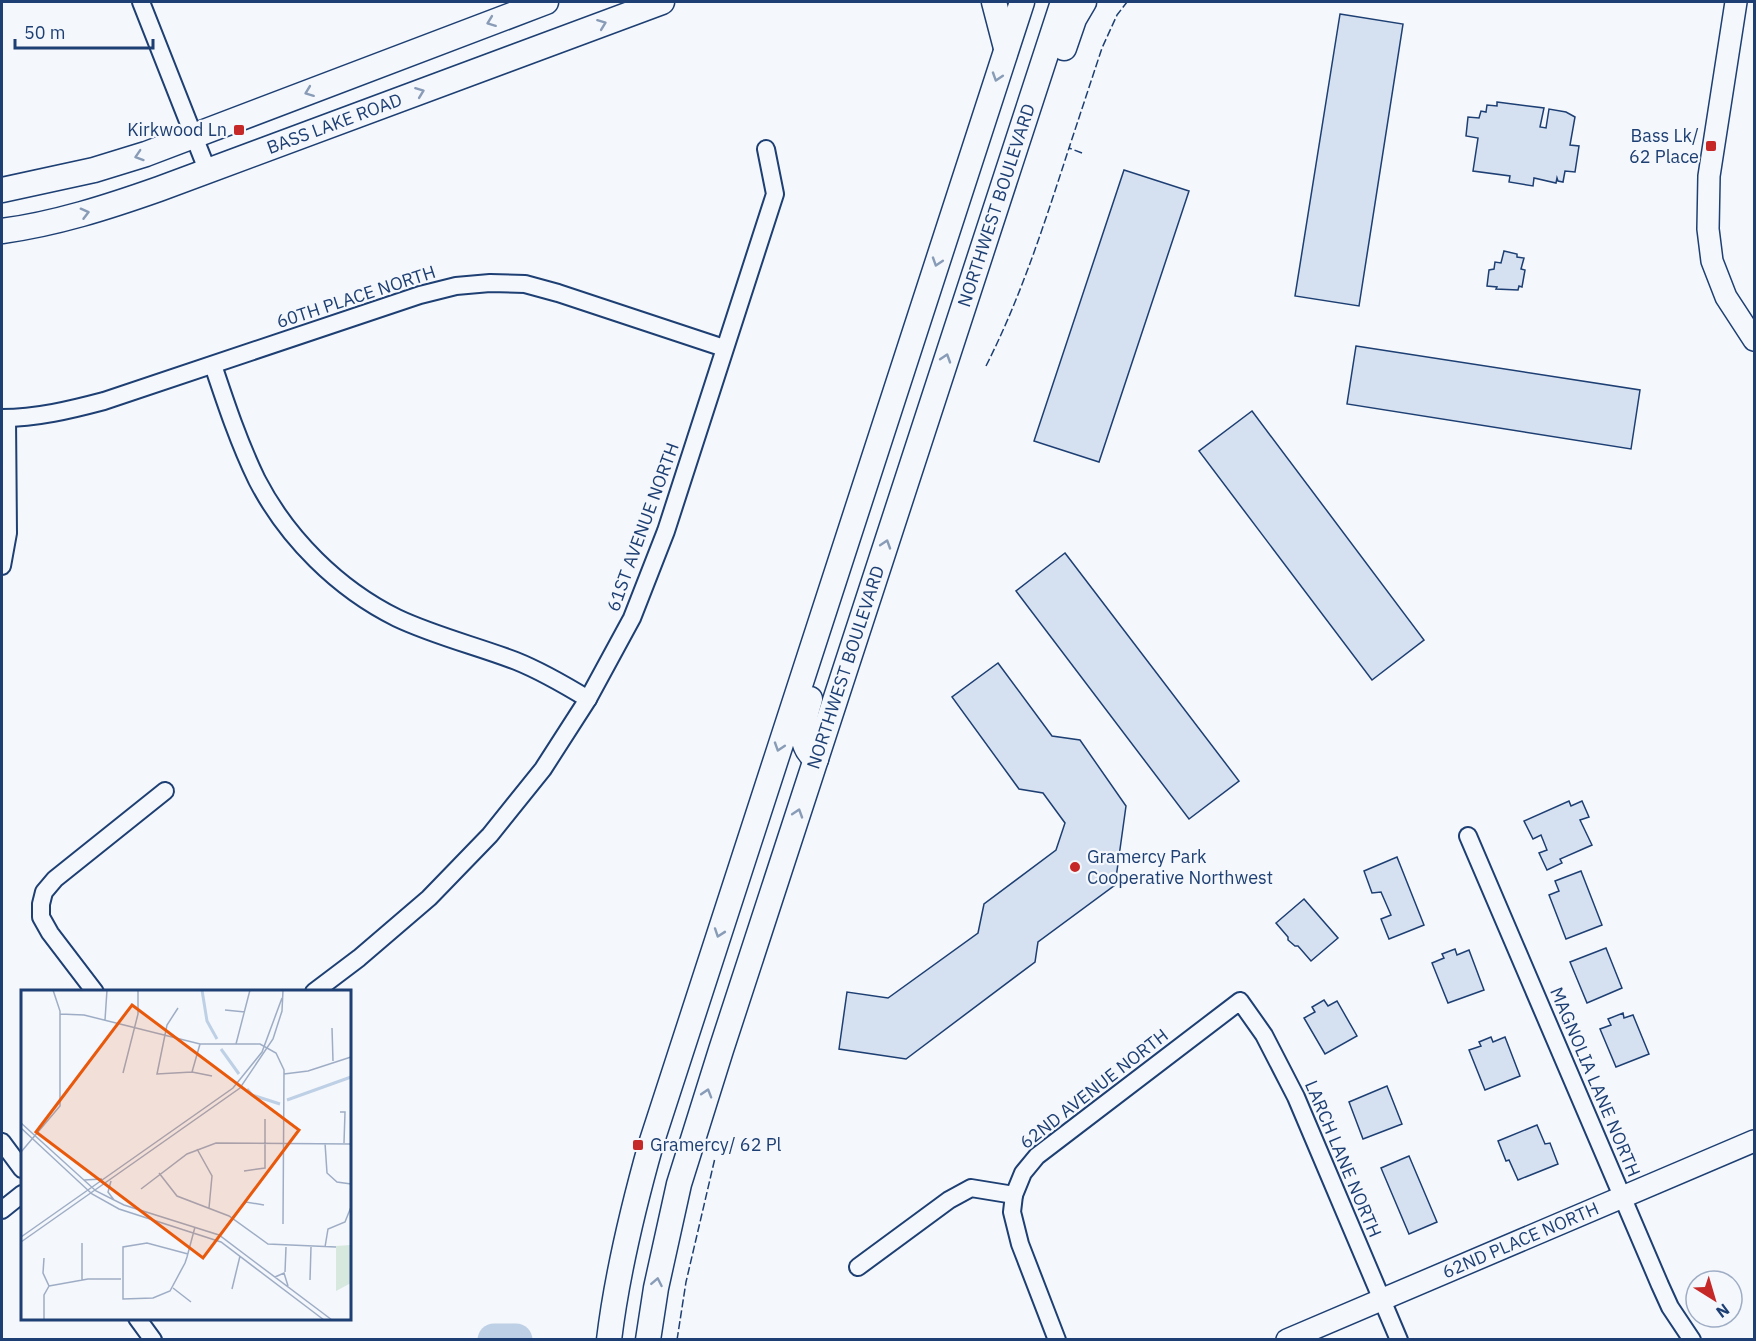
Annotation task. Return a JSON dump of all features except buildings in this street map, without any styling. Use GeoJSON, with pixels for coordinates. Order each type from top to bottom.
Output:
{"type":"FeatureCollection","features":[{"type":"Feature","properties":{"kind":"main road"},"geometry":{"type":"LineString","coordinates":[[2,190],[94,170],[194,136],[546,2]]}},
{"type":"Feature","properties":{"kind":"main road","name":"BASS LAKE ROAD"},"geometry":{"type":"LineString","coordinates":[[2,231],[109,206],[208,172],[662,2]]}},
{"type":"Feature","properties":{"kind":"main road"},"geometry":{"type":"LineString","coordinates":[[994,2],[1006,50]]}},
{"type":"Feature","properties":{"kind":"main road"},"geometry":{"type":"LineString","coordinates":[[609,1340],[619,1274],[634,1204],[690,1017],[1022,2]]}},
{"type":"Feature","properties":{"kind":"main road","name":"NORTHWEST BOULEVARD"},"geometry":{"type":"LineString","coordinates":[[648,1340],[656,1287],[679,1184],[1062,2]]}},
{"type":"Feature","properties":{"kind":"main road"},"geometry":{"type":"LineString","coordinates":[[991,219],[1017,190],[1071,27],[1084,2]]}},
{"type":"Feature","properties":{"kind":"main road"},"geometry":{"type":"LineString","coordinates":[[816,759],[805,747],[803,726],[886,472],[885,426]]}},
{"type":"Feature","properties":{"kind":"street"},"geometry":{"type":"LineString","coordinates":[[141,2],[208,172]]}},
{"type":"Feature","properties":{"kind":"street"},"geometry":{"type":"LineString","coordinates":[[1736,2],[1709,176],[1708,229],[1712,261],[1726,297],[1755,340]]}},
{"type":"Feature","properties":{"kind":"street","name":"61ST AVENUE NORTH"},"geometry":{"type":"LineString","coordinates":[[317,990],[359,958],[429,898],[490,835],[543,769],[588,699],[632,618],[666,531],[775,194],[766,149]]}},
{"type":"Feature","properties":{"kind":"street","name":"60TH PLACE NORTH"},"geometry":{"type":"LineString","coordinates":[[4,418],[70,410],[456,285],[525,284],[724,348]]}},
{"type":"Feature","properties":{"kind":"street"},"geometry":{"type":"LineString","coordinates":[[213,365],[237,435],[263,489],[283,522],[318,562],[351,592],[397,618],[519,662],[588,699]]}},
{"type":"Feature","properties":{"kind":"street"},"geometry":{"type":"LineString","coordinates":[[2,566],[8,533],[4,418]]}},
{"type":"Feature","properties":{"kind":"street"},"geometry":{"type":"LineString","coordinates":[[93,990],[50,933],[41,917],[44,892],[56,879],[165,791]]}},
{"type":"Feature","properties":{"kind":"street","name":"MAGNOLIA LANE NORTH"},"geometry":{"type":"LineString","coordinates":[[1468,836],[1667,1300],[1692,1340]]}},
{"type":"Feature","properties":{"kind":"street","name":"62ND AVENUE NORTH"},"geometry":{"type":"LineString","coordinates":[[1014,1195],[1023,1173],[1037,1156],[1240,1001]]}},
{"type":"Feature","properties":{"kind":"street","name":"LARCH LANE NORTH"},"geometry":{"type":"LineString","coordinates":[[1240,1001],[1264,1035],[1296,1097],[1399,1340]]}},
{"type":"Feature","properties":{"kind":"street","name":"62ND PLACE NORTH"},"geometry":{"type":"LineString","coordinates":[[1287,1340],[1755,1141]]}},
{"type":"Feature","properties":{"kind":"street"},"geometry":{"type":"LineString","coordinates":[[2,1142],[21,1168]]}},
{"type":"Feature","properties":{"kind":"street"},"geometry":{"type":"LineString","coordinates":[[858,1267],[949,1200],[971,1188],[1014,1195],[1012,1212],[1020,1244],[1057,1340]]}},
{"type":"Feature","properties":{"kind":"street"},"geometry":{"type":"LineString","coordinates":[[2,1210],[21,1195]]}},
{"type":"Feature","properties":{"kind":"street"},"geometry":{"type":"LineString","coordinates":[[138,1320],[153,1340]]}},
{"type":"Feature","properties":{"kind":"waterway"},"geometry":{"type":"LineString","coordinates":[[494,1340],[516,1340]]}},
{"type":"Feature","properties":{"kind":"fence"},"geometry":{"type":"LineString","coordinates":[[1082,153],[1069,148],[1102,48],[1117,15],[1127,2]]}},
{"type":"Feature","properties":{"kind":"fence"},"geometry":{"type":"LineString","coordinates":[[986,366],[1021,286],[1069,148]]}},
{"type":"Feature","properties":{"kind":"fence"},"geometry":{"type":"LineString","coordinates":[[677,1340],[686,1282],[715,1158]]}},
{"type":"Feature","properties":{"kind":"place","name":"Kirkwood Ln"},"geometry":{"type":"Point","coordinates":[239,130]}},
{"type":"Feature","properties":{"kind":"place","name":"Bass Lk/ 62 Place"},"geometry":{"type":"Point","coordinates":[1711,146]}},
{"type":"Feature","properties":{"kind":"place","name":"Gramercy Park Cooperative Northwest"},"geometry":{"type":"Point","coordinates":[1075,867]}},
{"type":"Feature","properties":{"kind":"place","name":"Gramercy/ 62 Pl"},"geometry":{"type":"Point","coordinates":[638,1145]}}]}
